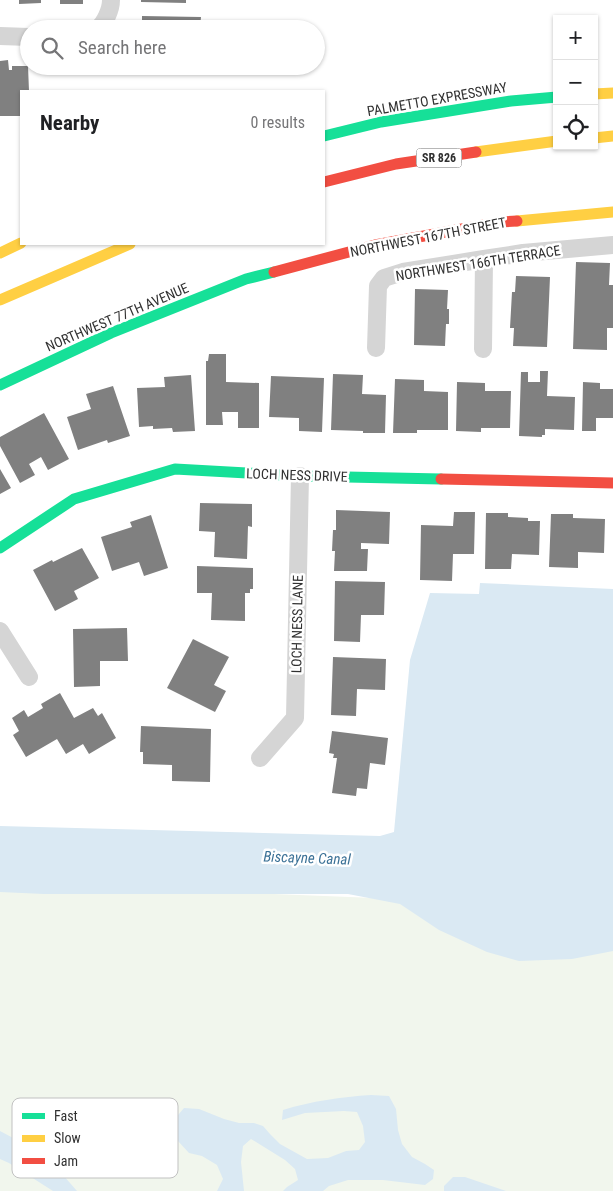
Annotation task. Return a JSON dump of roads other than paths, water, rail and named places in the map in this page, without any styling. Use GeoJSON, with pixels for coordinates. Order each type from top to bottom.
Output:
{"type":"FeatureCollection","features":[{"type":"Feature","properties":{"kind":"main road"},"geometry":{"type":"LineString","coordinates":[[598,94],[613,93]]}},
{"type":"Feature","properties":{"kind":"main road","name":"PALMETTO EXPRESSWAY"},"geometry":{"type":"LineString","coordinates":[[325,136],[381,122],[511,101],[553,97]]}},
{"type":"Feature","properties":{"kind":"main road"},"geometry":{"type":"LineString","coordinates":[[598,138],[613,136]]}},
{"type":"Feature","properties":{"kind":"main road","name":"SR 826"},"geometry":{"type":"LineString","coordinates":[[325,182],[396,164],[553,142]]}},
{"type":"Feature","properties":{"kind":"main road","name":"NORTHWEST 167TH STREET"},"geometry":{"type":"LineString","coordinates":[[246,279],[375,245],[500,222],[613,212]]}},
{"type":"Feature","properties":{"kind":"main road"},"geometry":{"type":"LineString","coordinates":[[0,253],[20,243]]}},
{"type":"Feature","properties":{"kind":"main road"},"geometry":{"type":"LineString","coordinates":[[0,300],[128,245]]}},
{"type":"Feature","properties":{"kind":"main road","name":"NORTHWEST 77TH AVENUE"},"geometry":{"type":"LineString","coordinates":[[0,385],[111,333],[246,279]]}},
{"type":"Feature","properties":{"kind":"main road","name":"LOCH NESS DRIVE"},"geometry":{"type":"LineString","coordinates":[[0,548],[74,499],[176,469],[300,476],[613,483]]}},
{"type":"Feature","properties":{"kind":"street"},"geometry":{"type":"LineString","coordinates":[[104,20],[111,7],[111,0]]}},
{"type":"Feature","properties":{"kind":"street"},"geometry":{"type":"LineString","coordinates":[[0,36],[20,37]]}},
{"type":"Feature","properties":{"kind":"street","name":"NORTHWEST 166TH TERRACE"},"geometry":{"type":"LineString","coordinates":[[376,348],[378,286],[384,278],[404,272],[522,253],[613,245]]}},
{"type":"Feature","properties":{"kind":"street"},"geometry":{"type":"LineString","coordinates":[[483,349],[484,259]]}},
{"type":"Feature","properties":{"kind":"street","name":"LOCH NESS LANE"},"geometry":{"type":"LineString","coordinates":[[260,758],[295,718],[300,476]]}},
{"type":"Feature","properties":{"kind":"street"},"geometry":{"type":"LineString","coordinates":[[0,631],[29,677]]}},
{"type":"Feature","properties":{"kind":"water","name":"Biscayne Canal"},"geometry":{"type":"Polygon","coordinates":[[[480,583],[613,589],[613,951],[572,959],[519,961],[487,952],[439,930],[400,904],[348,894],[44,894],[0,892],[0,826],[380,836],[394,832],[410,660],[430,593],[479,594],[480,583]]]}},
{"type":"Feature","properties":{"kind":"water"},"geometry":{"type":"Polygon","coordinates":[[[389,1096],[396,1109],[398,1130],[402,1144],[412,1157],[434,1170],[433,1179],[425,1185],[383,1180],[348,1180],[329,1186],[323,1191],[283,1191],[298,1180],[295,1169],[285,1160],[251,1139],[243,1146],[241,1162],[244,1191],[217,1191],[223,1179],[217,1165],[202,1156],[189,1153],[178,1141],[178,1115],[184,1108],[199,1109],[239,1123],[254,1123],[263,1126],[280,1144],[307,1159],[328,1158],[346,1151],[359,1150],[365,1142],[363,1126],[357,1112],[305,1113],[282,1120],[283,1110],[305,1104],[349,1097],[389,1096]]]}},
{"type":"Feature","properties":{"kind":"water"},"geometry":{"type":"Polygon","coordinates":[[[0,1131],[12,1137],[12,1165],[0,1159],[0,1131]]]}},
{"type":"Feature","properties":{"kind":"water"},"geometry":{"type":"Polygon","coordinates":[[[453,1177],[465,1177],[506,1191],[444,1191],[444,1186],[453,1177]]]}},
{"type":"Feature","properties":{"kind":"water"},"geometry":{"type":"Polygon","coordinates":[[[33,1178],[66,1178],[77,1191],[53,1191],[33,1178]]]}}]}
